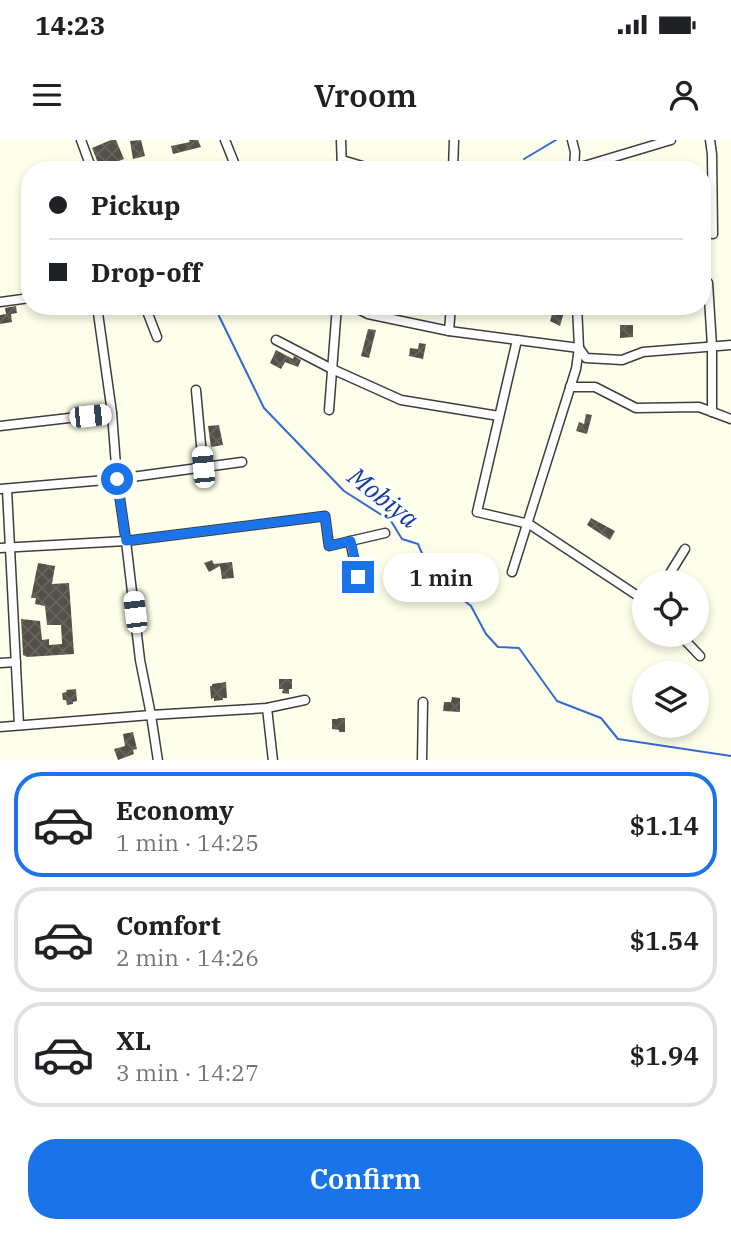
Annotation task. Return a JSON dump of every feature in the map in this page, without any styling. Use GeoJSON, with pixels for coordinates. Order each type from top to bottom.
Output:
{"type":"FeatureCollection","features":[{"type":"Feature","properties":{"kind":"street"},"geometry":{"type":"LineString","coordinates":[[80,140],[88,161]]}},
{"type":"Feature","properties":{"kind":"street"},"geometry":{"type":"LineString","coordinates":[[225,140],[233,161]]}},
{"type":"Feature","properties":{"kind":"street"},"geometry":{"type":"LineString","coordinates":[[341,140],[342,161]]}},
{"type":"Feature","properties":{"kind":"street"},"geometry":{"type":"LineString","coordinates":[[453,161],[454,140]]}},
{"type":"Feature","properties":{"kind":"street"},"geometry":{"type":"LineString","coordinates":[[572,140],[574,161]]}},
{"type":"Feature","properties":{"kind":"street"},"geometry":{"type":"LineString","coordinates":[[601,161],[671,140]]}},
{"type":"Feature","properties":{"kind":"street"},"geometry":{"type":"LineString","coordinates":[[710,140],[713,234]]}},
{"type":"Feature","properties":{"kind":"street"},"geometry":{"type":"LineString","coordinates":[[0,302],[21,299]]}},
{"type":"Feature","properties":{"kind":"street"},"geometry":{"type":"LineString","coordinates":[[98,315],[140,660],[152,715],[158,760]]}},
{"type":"Feature","properties":{"kind":"street"},"geometry":{"type":"LineString","coordinates":[[149,315],[158,337]]}},
{"type":"Feature","properties":{"kind":"street"},"geometry":{"type":"LineString","coordinates":[[329,410],[336,315]]}},
{"type":"Feature","properties":{"kind":"street"},"geometry":{"type":"LineString","coordinates":[[373,315],[449,331],[579,348],[586,358],[622,360],[643,352],[731,345]]}},
{"type":"Feature","properties":{"kind":"street"},"geometry":{"type":"LineString","coordinates":[[449,331],[450,315]]}},
{"type":"Feature","properties":{"kind":"street"},"geometry":{"type":"LineString","coordinates":[[512,572],[576,369],[579,348],[577,315]]}},
{"type":"Feature","properties":{"kind":"street"},"geometry":{"type":"LineString","coordinates":[[710,315],[712,412]]}},
{"type":"Feature","properties":{"kind":"street"},"geometry":{"type":"LineString","coordinates":[[276,340],[401,400],[499,416]]}},
{"type":"Feature","properties":{"kind":"street"},"geometry":{"type":"LineString","coordinates":[[517,340],[477,512],[529,524],[632,592]]}},
{"type":"Feature","properties":{"kind":"street"},"geometry":{"type":"LineString","coordinates":[[570,387],[595,387],[636,408],[699,407],[731,419]]}},
{"type":"Feature","properties":{"kind":"street"},"geometry":{"type":"LineString","coordinates":[[196,390],[203,467]]}},
{"type":"Feature","properties":{"kind":"street"},"geometry":{"type":"LineString","coordinates":[[0,426],[112,413]]}},
{"type":"Feature","properties":{"kind":"street"},"geometry":{"type":"LineString","coordinates":[[19,725],[11,547],[3,489],[117,479],[242,462]]}},
{"type":"Feature","properties":{"kind":"street"},"geometry":{"type":"LineString","coordinates":[[0,548],[126,541],[325,516],[329,546],[385,533]]}},
{"type":"Feature","properties":{"kind":"street"},"geometry":{"type":"LineString","coordinates":[[351,541],[358,577]]}},
{"type":"Feature","properties":{"kind":"street"},"geometry":{"type":"LineString","coordinates":[[672,570],[685,549]]}},
{"type":"Feature","properties":{"kind":"street"},"geometry":{"type":"LineString","coordinates":[[691,647],[700,656]]}},
{"type":"Feature","properties":{"kind":"street"},"geometry":{"type":"LineString","coordinates":[[0,663],[16,662]]}},
{"type":"Feature","properties":{"kind":"street"},"geometry":{"type":"LineString","coordinates":[[0,727],[267,708],[305,700]]}},
{"type":"Feature","properties":{"kind":"street"},"geometry":{"type":"LineString","coordinates":[[422,760],[423,702]]}},
{"type":"Feature","properties":{"kind":"street"},"geometry":{"type":"LineString","coordinates":[[267,708],[272,760]]}},
{"type":"Feature","properties":{"kind":"building"},"geometry":{"type":"Polygon","coordinates":[[[116,140],[124,159],[97,161],[92,148],[116,140]]]}},
{"type":"Feature","properties":{"kind":"building"},"geometry":{"type":"Polygon","coordinates":[[[141,140],[145,156],[133,159],[130,141],[141,140]]]}},
{"type":"Feature","properties":{"kind":"building"},"geometry":{"type":"Polygon","coordinates":[[[189,140],[198,140],[201,147],[173,154],[171,146],[190,142],[189,140]]]}},
{"type":"Feature","properties":{"kind":"building"},"geometry":{"type":"Polygon","coordinates":[[[16,306],[17,313],[11,314],[12,322],[0,324],[0,315],[6,314],[5,308],[16,306]]]}},
{"type":"Feature","properties":{"kind":"building"},"geometry":{"type":"Polygon","coordinates":[[[552,315],[563,315],[560,326],[550,321],[552,315]]]}},
{"type":"Feature","properties":{"kind":"building"},"geometry":{"type":"Polygon","coordinates":[[[620,325],[633,325],[633,337],[620,338],[620,325]]]}},
{"type":"Feature","properties":{"kind":"building"},"geometry":{"type":"Polygon","coordinates":[[[368,329],[376,330],[369,358],[361,356],[368,329]]]}},
{"type":"Feature","properties":{"kind":"building"},"geometry":{"type":"Polygon","coordinates":[[[419,343],[426,344],[423,359],[409,356],[410,348],[418,349],[419,343]]]}},
{"type":"Feature","properties":{"kind":"building"},"geometry":{"type":"Polygon","coordinates":[[[276,350],[301,360],[298,367],[285,362],[281,369],[270,363],[276,350]]]}},
{"type":"Feature","properties":{"kind":"building"},"geometry":{"type":"Polygon","coordinates":[[[586,414],[592,415],[587,434],[576,431],[579,422],[584,424],[586,414]]]}},
{"type":"Feature","properties":{"kind":"building"},"geometry":{"type":"Polygon","coordinates":[[[219,425],[223,445],[211,447],[208,426],[219,425]]]}},
{"type":"Feature","properties":{"kind":"building"},"geometry":{"type":"Polygon","coordinates":[[[591,518],[615,531],[610,540],[587,525],[591,518]]]}},
{"type":"Feature","properties":{"kind":"building"},"geometry":{"type":"Polygon","coordinates":[[[212,560],[214,564],[232,562],[234,578],[222,579],[220,566],[209,572],[204,563],[212,560]]]}},
{"type":"Feature","properties":{"kind":"building"},"geometry":{"type":"Polygon","coordinates":[[[38,563],[55,566],[52,584],[69,583],[74,654],[23,655],[21,619],[40,621],[42,640],[49,639],[49,645],[62,644],[61,625],[47,625],[45,606],[35,604],[36,598],[31,598],[38,563]]]}},
{"type":"Feature","properties":{"kind":"building"},"geometry":{"type":"Polygon","coordinates":[[[279,679],[292,679],[289,694],[282,693],[283,689],[279,689],[279,679]]]}},
{"type":"Feature","properties":{"kind":"building"},"geometry":{"type":"Polygon","coordinates":[[[226,682],[227,698],[214,701],[214,698],[211,699],[210,686],[226,682]]]}},
{"type":"Feature","properties":{"kind":"building"},"geometry":{"type":"Polygon","coordinates":[[[76,689],[77,701],[67,705],[62,693],[76,689]]]}},
{"type":"Feature","properties":{"kind":"building"},"geometry":{"type":"Polygon","coordinates":[[[452,697],[460,698],[460,712],[443,711],[444,702],[451,702],[452,697]]]}},
{"type":"Feature","properties":{"kind":"building"},"geometry":{"type":"Polygon","coordinates":[[[345,718],[345,732],[332,729],[332,719],[345,718]]]}},
{"type":"Feature","properties":{"kind":"building"},"geometry":{"type":"Polygon","coordinates":[[[133,732],[137,749],[133,750],[134,754],[118,760],[114,749],[125,746],[123,734],[133,732]]]}},
{"type":"Feature","properties":{"kind":"waterway"},"geometry":{"type":"LineString","coordinates":[[524,159],[556,140]]}},
{"type":"Feature","properties":{"kind":"waterway","name":"Mobiya"},"geometry":{"type":"LineString","coordinates":[[219,316],[264,408],[344,491],[391,521],[402,539],[418,544],[431,575],[471,606],[486,634],[498,647],[519,648],[557,701],[601,718],[618,739],[731,756]]}},
{"type":"Feature","properties":{"kind":"route"},"geometry":{"type":"LineString","coordinates":[[117,479],[126,541],[325,516],[329,546],[351,541],[358,577]]}}]}
